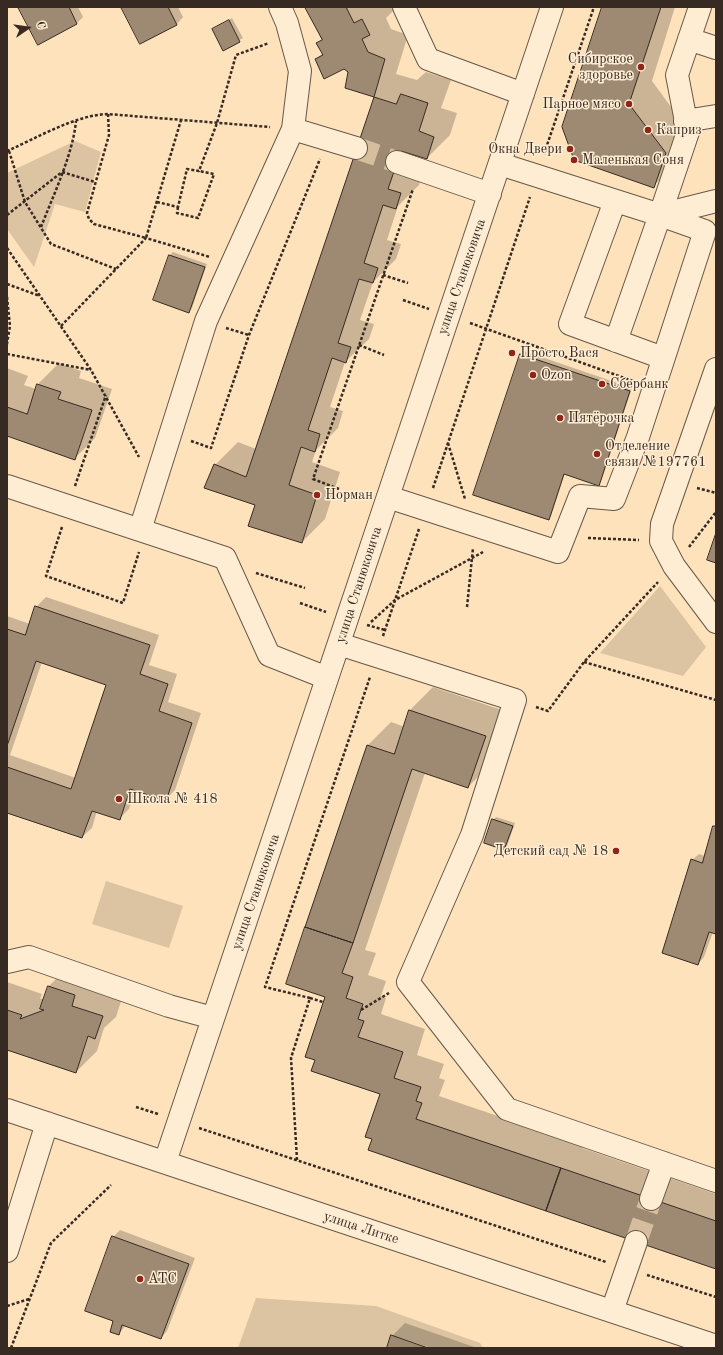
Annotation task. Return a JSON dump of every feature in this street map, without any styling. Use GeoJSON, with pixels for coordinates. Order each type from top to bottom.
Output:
{"type":"FeatureCollection","features":[{"type":"Feature","properties":{"kind":"street"},"geometry":{"type":"LineString","coordinates":[[140,530],[198,342],[293,129],[300,71],[290,34],[280,7]]}},
{"type":"Feature","properties":{"kind":"street"},"geometry":{"type":"LineString","coordinates":[[404,7],[428,59],[523,94]]}},
{"type":"Feature","properties":{"kind":"street","name":"улица Станюковича"},"geometry":{"type":"LineString","coordinates":[[165,1162],[552,7]]}},
{"type":"Feature","properties":{"kind":"street"},"geometry":{"type":"LineString","coordinates":[[616,341],[688,132],[677,75],[700,7]]}},
{"type":"Feature","properties":{"kind":"street"},"geometry":{"type":"LineString","coordinates":[[689,39],[716,48]]}},
{"type":"Feature","properties":{"kind":"street"},"geometry":{"type":"LineString","coordinates":[[685,121],[716,116]]}},
{"type":"Feature","properties":{"kind":"street"},"geometry":{"type":"LineString","coordinates":[[293,129],[328,138],[356,148]]}},
{"type":"Feature","properties":{"kind":"street"},"geometry":{"type":"LineString","coordinates":[[397,162],[490,194]]}},
{"type":"Feature","properties":{"kind":"street"},"geometry":{"type":"LineString","coordinates":[[388,497],[426,508],[558,552],[580,496],[614,499],[638,437],[705,231],[660,215],[500,164]]}},
{"type":"Feature","properties":{"kind":"street"},"geometry":{"type":"LineString","coordinates":[[615,201],[570,324],[663,358]]}},
{"type":"Feature","properties":{"kind":"street"},"geometry":{"type":"LineString","coordinates":[[660,215],[716,201]]}},
{"type":"Feature","properties":{"kind":"street"},"geometry":{"type":"LineString","coordinates":[[716,369],[662,524],[661,541],[674,566],[716,622]]}},
{"type":"Feature","properties":{"kind":"street"},"geometry":{"type":"LineString","coordinates":[[7,486],[225,558],[269,655],[327,678]]}},
{"type":"Feature","properties":{"kind":"street"},"geometry":{"type":"LineString","coordinates":[[339,644],[515,700],[472,835],[408,982],[507,1109],[664,1163],[715,1176]]}},
{"type":"Feature","properties":{"kind":"street"},"geometry":{"type":"LineString","coordinates":[[7,962],[29,957],[169,1006],[213,1018]]}},
{"type":"Feature","properties":{"kind":"street","name":"улица Литке"},"geometry":{"type":"LineString","coordinates":[[7,1110],[716,1346]]}},
{"type":"Feature","properties":{"kind":"street"},"geometry":{"type":"LineString","coordinates":[[7,1251],[48,1123]]}},
{"type":"Feature","properties":{"kind":"street"},"geometry":{"type":"LineString","coordinates":[[651,1199],[664,1163]]}},
{"type":"Feature","properties":{"kind":"street"},"geometry":{"type":"LineString","coordinates":[[612,1311],[636,1242]]}},
{"type":"Feature","properties":{"kind":"path"},"geometry":{"type":"LineString","coordinates":[[323,1002],[266,987],[594,7]]}},
{"type":"Feature","properties":{"kind":"path"},"geometry":{"type":"LineString","coordinates":[[199,171],[217,123],[236,55],[290,34]]}},
{"type":"Feature","properties":{"kind":"path"},"geometry":{"type":"LineString","coordinates":[[116,269],[51,244],[25,202],[8,151],[76,121],[97,114],[293,129]]}},
{"type":"Feature","properties":{"kind":"path"},"geometry":{"type":"LineString","coordinates":[[108,114],[109,135],[87,213],[89,219],[94,224],[232,263]]}},
{"type":"Feature","properties":{"kind":"path"},"geometry":{"type":"LineString","coordinates":[[61,326],[146,238],[181,120]]}},
{"type":"Feature","properties":{"kind":"path"},"geometry":{"type":"LineString","coordinates":[[41,227],[62,172],[75,131],[76,121]]}},
{"type":"Feature","properties":{"kind":"path"},"geometry":{"type":"LineString","coordinates":[[170,434],[211,448],[249,335],[328,138]]}},
{"type":"Feature","properties":{"kind":"path"},"geometry":{"type":"LineString","coordinates":[[187,169],[214,174],[198,218],[177,213],[178,207],[187,169]]}},
{"type":"Feature","properties":{"kind":"path"},"geometry":{"type":"LineString","coordinates":[[339,489],[313,479],[419,170]]}},
{"type":"Feature","properties":{"kind":"path"},"geometry":{"type":"LineString","coordinates":[[62,172],[95,182]]}},
{"type":"Feature","properties":{"kind":"path"},"geometry":{"type":"LineString","coordinates":[[7,216],[62,172]]}},
{"type":"Feature","properties":{"kind":"path"},"geometry":{"type":"LineString","coordinates":[[157,202],[178,207]]}},
{"type":"Feature","properties":{"kind":"path"},"geometry":{"type":"LineString","coordinates":[[7,248],[91,370],[141,460]]}},
{"type":"Feature","properties":{"kind":"path"},"geometry":{"type":"LineString","coordinates":[[383,275],[408,283]]}},
{"type":"Feature","properties":{"kind":"path"},"geometry":{"type":"LineString","coordinates":[[7,284],[40,296]]}},
{"type":"Feature","properties":{"kind":"path"},"geometry":{"type":"LineString","coordinates":[[7,297],[10,326],[7,344]]}},
{"type":"Feature","properties":{"kind":"path"},"geometry":{"type":"LineString","coordinates":[[403,300],[435,311]]}},
{"type":"Feature","properties":{"kind":"path"},"geometry":{"type":"LineString","coordinates":[[468,322],[639,383]]}},
{"type":"Feature","properties":{"kind":"path"},"geometry":{"type":"LineString","coordinates":[[359,346],[384,355]]}},
{"type":"Feature","properties":{"kind":"path"},"geometry":{"type":"LineString","coordinates":[[7,354],[91,370]]}},
{"type":"Feature","properties":{"kind":"path"},"geometry":{"type":"LineString","coordinates":[[515,700],[548,711],[584,662],[636,604],[674,566],[716,512]]}},
{"type":"Feature","properties":{"kind":"path"},"geometry":{"type":"LineString","coordinates":[[367,625],[395,600],[512,537]]}},
{"type":"Feature","properties":{"kind":"path"},"geometry":{"type":"LineString","coordinates":[[565,537],[661,541]]}},
{"type":"Feature","properties":{"kind":"path"},"geometry":{"type":"LineString","coordinates":[[228,564],[305,588]]}},
{"type":"Feature","properties":{"kind":"path"},"geometry":{"type":"LineString","coordinates":[[584,662],[716,700]]}},
{"type":"Feature","properties":{"kind":"path"},"geometry":{"type":"LineString","coordinates":[[361,1010],[408,982]]}},
{"type":"Feature","properties":{"kind":"path"},"geometry":{"type":"LineString","coordinates":[[297,1160],[291,1058],[310,998]]}},
{"type":"Feature","properties":{"kind":"path"},"geometry":{"type":"LineString","coordinates":[[136,1107],[158,1115]]}},
{"type":"Feature","properties":{"kind":"path"},"geometry":{"type":"LineString","coordinates":[[196,1127],[716,1297]]}},
{"type":"Feature","properties":{"kind":"path"},"geometry":{"type":"LineString","coordinates":[[11,1348],[51,1243],[111,1184]]}},
{"type":"Feature","properties":{"kind":"path"},"geometry":{"type":"LineString","coordinates":[[7,1306],[29,1299]]}},
{"type":"Feature","properties":{"kind":"shaded area"},"geometry":{"type":"Polygon","coordinates":[[[75,141],[101,152],[85,212],[55,204],[34,267],[7,229],[7,173],[75,141]]]}},
{"type":"Feature","properties":{"kind":"shaded area"},"geometry":{"type":"Polygon","coordinates":[[[660,586],[706,647],[683,676],[600,653],[660,586]]]}},
{"type":"Feature","properties":{"kind":"shaded area"},"geometry":{"type":"Polygon","coordinates":[[[106,881],[183,906],[169,948],[92,924],[106,881]]]}},
{"type":"Feature","properties":{"kind":"shaded area"},"geometry":{"type":"Polygon","coordinates":[[[256,1298],[376,1306],[480,1343],[483,1348],[238,1348],[256,1298]]]}},
{"type":"Feature","properties":{"kind":"building"},"geometry":{"type":"Polygon","coordinates":[[[18,7],[69,7],[77,24],[38,45],[18,7]]]}},
{"type":"Feature","properties":{"kind":"building"},"geometry":{"type":"Polygon","coordinates":[[[121,7],[168,7],[177,25],[140,44],[121,7]]]}},
{"type":"Feature","properties":{"kind":"building"},"geometry":{"type":"Polygon","coordinates":[[[305,7],[346,7],[354,23],[362,19],[370,35],[362,39],[368,52],[385,59],[374,97],[345,88],[348,72],[344,69],[324,79],[315,59],[323,55],[316,43],[322,40],[305,7]]]}},
{"type":"Feature","properties":{"kind":"building"},"geometry":{"type":"Polygon","coordinates":[[[602,7],[661,7],[629,104],[666,153],[654,188],[574,160],[562,127],[602,7]]]}},
{"type":"Feature","properties":{"kind":"building"},"geometry":{"type":"Polygon","coordinates":[[[229,20],[240,42],[223,51],[212,29],[229,20]]]}},
{"type":"Feature","properties":{"kind":"building"},"geometry":{"type":"Polygon","coordinates":[[[401,94],[428,103],[419,131],[434,137],[427,159],[401,151],[388,189],[401,193],[396,209],[383,205],[364,263],[378,268],[373,283],[359,279],[338,343],[351,347],[346,363],[332,358],[308,430],[320,434],[315,452],[301,447],[289,485],[317,495],[302,543],[248,526],[255,505],[204,488],[214,464],[246,477],[374,97],[396,104],[401,94]]]}},
{"type":"Feature","properties":{"kind":"building"},"geometry":{"type":"Polygon","coordinates":[[[169,255],[205,267],[189,313],[153,300],[169,255]]]}},
{"type":"Feature","properties":{"kind":"building","name":"Пятёрочка"},"geometry":{"type":"Polygon","coordinates":[[[520,354],[630,391],[599,486],[564,474],[549,520],[473,495],[520,354]]]}},
{"type":"Feature","properties":{"kind":"building"},"geometry":{"type":"Polygon","coordinates":[[[37,384],[61,392],[58,399],[92,410],[75,460],[7,436],[7,407],[27,414],[37,384]]]}},
{"type":"Feature","properties":{"kind":"building"},"geometry":{"type":"Polygon","coordinates":[[[716,533],[716,563],[707,560],[716,533]]]}},
{"type":"Feature","properties":{"kind":"building"},"geometry":{"type":"Polygon","coordinates":[[[35,606],[150,645],[140,674],[168,684],[159,711],[192,723],[166,801],[130,789],[120,820],[92,811],[82,838],[7,813],[7,767],[71,789],[106,685],[36,661],[7,746],[7,629],[25,635],[35,606]]]}},
{"type":"Feature","properties":{"kind":"building"},"geometry":{"type":"Polygon","coordinates":[[[409,710],[486,736],[468,788],[412,769],[353,943],[305,927],[367,745],[394,754],[409,710]]]}},
{"type":"Feature","properties":{"kind":"building"},"geometry":{"type":"Polygon","coordinates":[[[492,819],[513,826],[504,850],[484,843],[492,819]]]}},
{"type":"Feature","properties":{"kind":"building"},"geometry":{"type":"Polygon","coordinates":[[[713,826],[716,826],[716,934],[709,932],[698,965],[662,953],[691,859],[702,863],[713,826]]]}},
{"type":"Feature","properties":{"kind":"building"},"geometry":{"type":"Polygon","coordinates":[[[305,927],[353,943],[342,973],[353,977],[346,998],[363,1004],[358,1019],[364,1021],[358,1037],[403,1052],[394,1078],[421,1087],[416,1101],[422,1103],[416,1119],[561,1168],[546,1211],[368,1150],[372,1139],[365,1137],[380,1094],[311,1071],[315,1060],[305,1057],[325,997],[286,984],[305,927]]]}},
{"type":"Feature","properties":{"kind":"building"},"geometry":{"type":"Polygon","coordinates":[[[48,986],[75,995],[72,1006],[103,1016],[95,1039],[88,1036],[76,1073],[7,1050],[7,1010],[22,1015],[20,1019],[44,1010],[40,1009],[48,986]]]}},
{"type":"Feature","properties":{"kind":"building"},"geometry":{"type":"Polygon","coordinates":[[[561,1168],[716,1221],[716,1269],[546,1211],[561,1168]]]}},
{"type":"Feature","properties":{"kind":"building","name":"АТС"},"geometry":{"type":"Polygon","coordinates":[[[112,1236],[189,1264],[161,1339],[122,1325],[119,1335],[110,1332],[113,1321],[85,1311],[112,1236]]]}},
{"type":"Feature","properties":{"kind":"building"},"geometry":{"type":"Polygon","coordinates":[[[391,1335],[428,1348],[387,1348],[391,1335]]]}},
{"type":"Feature","properties":{"kind":"tunnel"},"geometry":{"type":"LineString","coordinates":[[356,148],[397,162]]}},
{"type":"Feature","properties":{"kind":"tunnel"},"geometry":{"type":"LineString","coordinates":[[636,1242],[651,1199]]}},
{"type":"Feature","properties":{"kind":"place","name":"Сибирское здоровье"},"geometry":{"type":"Point","coordinates":[641,67]}},
{"type":"Feature","properties":{"kind":"place","name":"Парное мясо"},"geometry":{"type":"Point","coordinates":[629,104]}},
{"type":"Feature","properties":{"kind":"place","name":"Каприз"},"geometry":{"type":"Point","coordinates":[648,130]}},
{"type":"Feature","properties":{"kind":"place","name":"Окна Двери"},"geometry":{"type":"Point","coordinates":[570,149]}},
{"type":"Feature","properties":{"kind":"place","name":"Маленькая Соня"},"geometry":{"type":"Point","coordinates":[574,160]}},
{"type":"Feature","properties":{"kind":"place","name":"Просто Вася"},"geometry":{"type":"Point","coordinates":[512,353]}},
{"type":"Feature","properties":{"kind":"place","name":"Ozon"},"geometry":{"type":"Point","coordinates":[533,375]}},
{"type":"Feature","properties":{"kind":"place","name":"Сбербанк"},"geometry":{"type":"Point","coordinates":[602,384]}},
{"type":"Feature","properties":{"kind":"place","name":"Пятёрочка"},"geometry":{"type":"Point","coordinates":[560,418]}},
{"type":"Feature","properties":{"kind":"place","name":"Отделение связи №197761"},"geometry":{"type":"Point","coordinates":[597,454]}},
{"type":"Feature","properties":{"kind":"place","name":"Норман"},"geometry":{"type":"Point","coordinates":[317,495]}},
{"type":"Feature","properties":{"kind":"place","name":"Школа № 418"},"geometry":{"type":"Point","coordinates":[119,799]}},
{"type":"Feature","properties":{"kind":"place","name":"Детский сад № 18"},"geometry":{"type":"Point","coordinates":[616,851]}},
{"type":"Feature","properties":{"kind":"place","name":"АТС"},"geometry":{"type":"Point","coordinates":[140,1279]}}]}
